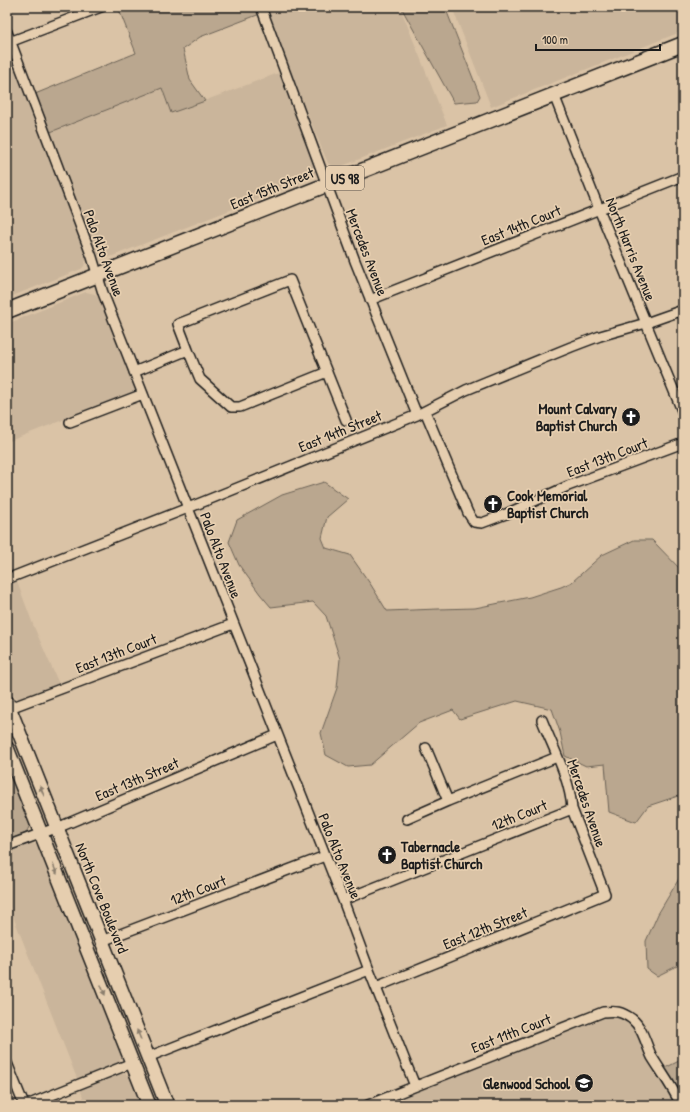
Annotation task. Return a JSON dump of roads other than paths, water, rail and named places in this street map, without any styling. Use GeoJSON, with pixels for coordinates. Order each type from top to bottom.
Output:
{"type":"FeatureCollection","features":[{"type":"Feature","properties":{"kind":"main road","name":"East 15th Street"},"geometry":{"type":"LineString","coordinates":[[7,311],[683,44]]}},
{"type":"Feature","properties":{"kind":"main road","name":"North Cove Boulevard"},"geometry":{"type":"LineString","coordinates":[[8,705],[167,1105]]}},
{"type":"Feature","properties":{"kind":"main road"},"geometry":{"type":"LineString","coordinates":[[7,748],[149,1105]]}},
{"type":"Feature","properties":{"kind":"street"},"geometry":{"type":"LineString","coordinates":[[9,42],[101,7]]}},
{"type":"Feature","properties":{"kind":"street","name":"Mercedes Avenue"},"geometry":{"type":"LineString","coordinates":[[262,7],[370,300],[421,413],[468,513],[474,522]]}},
{"type":"Feature","properties":{"kind":"street","name":"Palo Alto Avenue"},"geometry":{"type":"LineString","coordinates":[[7,32],[9,42],[92,257],[103,293],[415,1086]]}},
{"type":"Feature","properties":{"kind":"street","name":"North Harris Avenue"},"geometry":{"type":"LineString","coordinates":[[554,95],[683,413]]}},
{"type":"Feature","properties":{"kind":"street","name":"East 14th Court"},"geometry":{"type":"LineString","coordinates":[[370,300],[683,176]]}},
{"type":"Feature","properties":{"kind":"street"},"geometry":{"type":"LineString","coordinates":[[327,372],[240,407],[233,408],[228,406],[200,379],[178,324],[290,280],[327,372],[346,420]]}},
{"type":"Feature","properties":{"kind":"street","name":"East 14th Street"},"geometry":{"type":"LineString","coordinates":[[7,579],[188,508],[421,413],[466,390],[571,347],[600,336],[646,323],[683,310]]}},
{"type":"Feature","properties":{"kind":"street"},"geometry":{"type":"LineString","coordinates":[[134,372],[188,350]]}},
{"type":"Feature","properties":{"kind":"street"},"geometry":{"type":"LineString","coordinates":[[70,422],[143,394]]}},
{"type":"Feature","properties":{"kind":"street","name":"East 13th Court"},"geometry":{"type":"LineString","coordinates":[[474,522],[482,523],[506,514],[568,486],[683,443]]}},
{"type":"Feature","properties":{"kind":"street","name":"East 13th Court"},"geometry":{"type":"LineString","coordinates":[[8,705],[233,624]]}},
{"type":"Feature","properties":{"kind":"street","name":"Mercedes Avenue"},"geometry":{"type":"LineString","coordinates":[[542,720],[564,773],[571,796],[572,809],[605,894]]}},
{"type":"Feature","properties":{"kind":"street","name":"East 13th Street"},"geometry":{"type":"LineString","coordinates":[[7,846],[57,827],[277,735]]}},
{"type":"Feature","properties":{"kind":"street"},"geometry":{"type":"LineString","coordinates":[[426,748],[448,801]]}},
{"type":"Feature","properties":{"kind":"street"},"geometry":{"type":"LineString","coordinates":[[407,819],[557,757]]}},
{"type":"Feature","properties":{"kind":"street","name":"12th Court"},"geometry":{"type":"LineString","coordinates":[[343,900],[572,809]]}},
{"type":"Feature","properties":{"kind":"street","name":"12th Court"},"geometry":{"type":"LineString","coordinates":[[102,941],[325,856]]}},
{"type":"Feature","properties":{"kind":"street","name":"East 12th Street"},"geometry":{"type":"LineString","coordinates":[[376,987],[605,894]]}},
{"type":"Feature","properties":{"kind":"street"},"geometry":{"type":"LineString","coordinates":[[148,1057],[369,970]]}},
{"type":"Feature","properties":{"kind":"street","name":"East 11th Court"},"geometry":{"type":"LineString","coordinates":[[368,1105],[603,1012],[620,1011],[633,1020],[639,1028],[653,1057],[681,1105]]}},
{"type":"Feature","properties":{"kind":"street"},"geometry":{"type":"LineString","coordinates":[[7,1063],[24,1105]]}},
{"type":"Feature","properties":{"kind":"street"},"geometry":{"type":"LineString","coordinates":[[27,1105],[132,1063]]}},
{"type":"Feature","properties":{"kind":"place","name":"Mount Calvary Baptist Church"},"geometry":{"type":"Point","coordinates":[631,417]}},
{"type":"Feature","properties":{"kind":"place","name":"Cook Memorial Baptist Church"},"geometry":{"type":"Point","coordinates":[493,504]}},
{"type":"Feature","properties":{"kind":"place","name":"Tabernacle Baptist Church"},"geometry":{"type":"Point","coordinates":[387,855]}},
{"type":"Feature","properties":{"kind":"place","name":"Glenwood School"},"geometry":{"type":"Point","coordinates":[584,1083]}}]}
